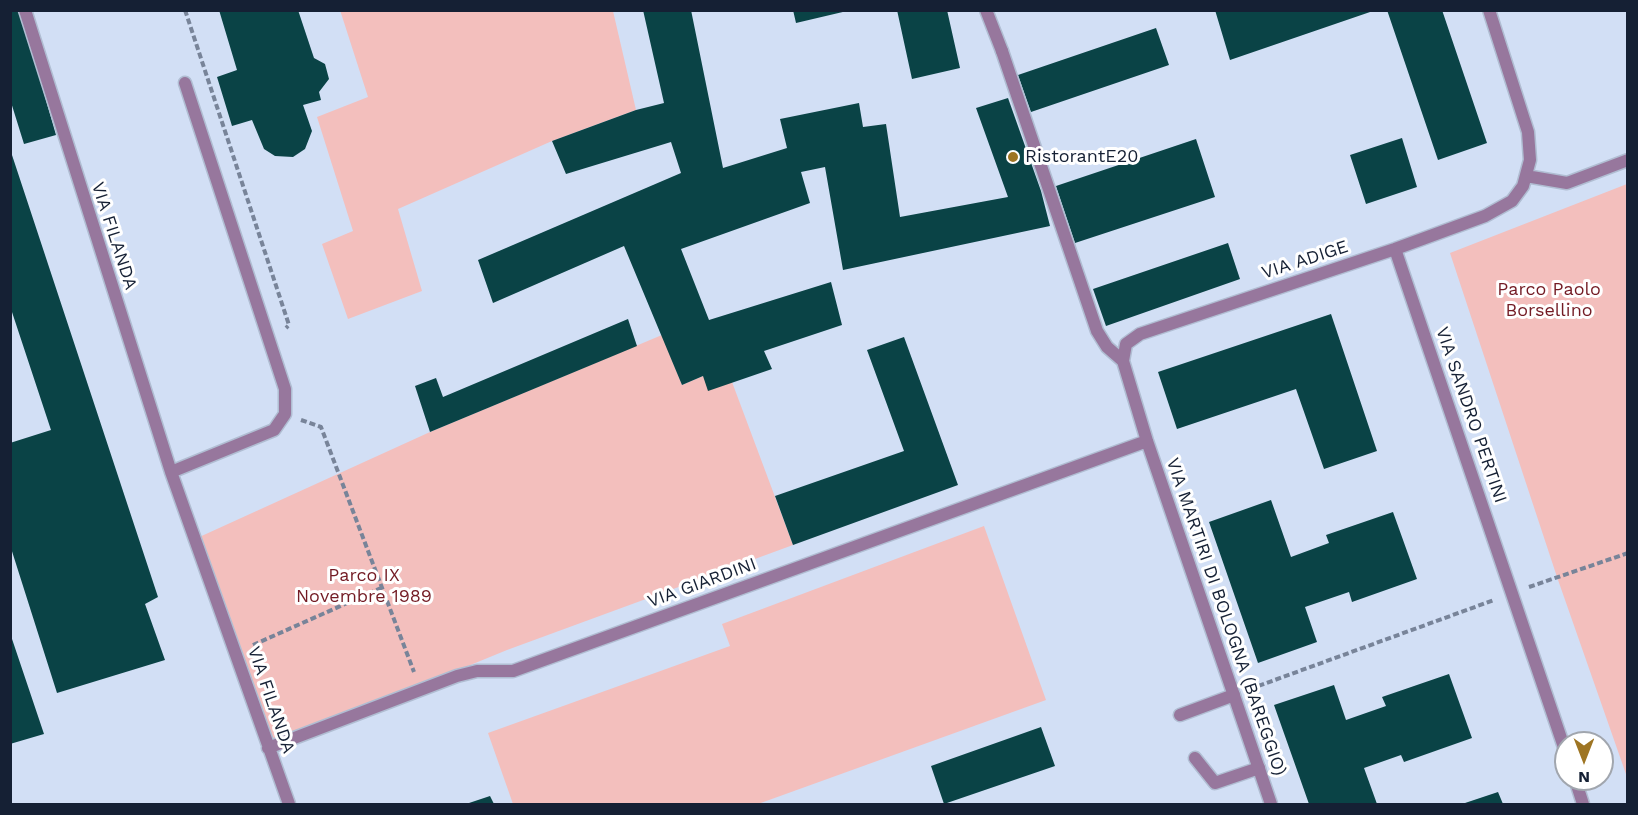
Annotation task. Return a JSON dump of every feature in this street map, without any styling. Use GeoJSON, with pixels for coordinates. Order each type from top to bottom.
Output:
{"type":"FeatureCollection","features":[{"type":"Feature","properties":{"kind":"street","name":"VIA FILANDA"},"geometry":{"type":"LineString","coordinates":[[25,10],[171,471],[289,804]]}},
{"type":"Feature","properties":{"kind":"street"},"geometry":{"type":"LineString","coordinates":[[986,10],[1097,331],[1107,347],[1123,361]]}},
{"type":"Feature","properties":{"kind":"street"},"geometry":{"type":"LineString","coordinates":[[1489,10],[1528,132],[1530,160],[1526,176],[1567,183],[1628,160]]}},
{"type":"Feature","properties":{"kind":"street"},"geometry":{"type":"LineString","coordinates":[[171,471],[274,430],[285,414],[285,389],[185,83]]}},
{"type":"Feature","properties":{"kind":"street","name":"VIA ADIGE"},"geometry":{"type":"LineString","coordinates":[[1123,361],[1126,344],[1140,334],[1395,249],[1485,216],[1512,201],[1523,186],[1526,176]]}},
{"type":"Feature","properties":{"kind":"street","name":"VIA SANDRO PERTINI"},"geometry":{"type":"LineString","coordinates":[[1395,249],[1559,731]]}},
{"type":"Feature","properties":{"kind":"street","name":"VIA MARTIRI DI BOLOGNA (BAREGGIO)"},"geometry":{"type":"LineString","coordinates":[[1123,361],[1147,441],[1271,804]]}},
{"type":"Feature","properties":{"kind":"street","name":"VIA GIARDINI"},"geometry":{"type":"LineString","coordinates":[[268,747],[477,671],[513,671],[1147,441]]}},
{"type":"Feature","properties":{"kind":"street"},"geometry":{"type":"LineString","coordinates":[[1180,715],[1234,695]]}},
{"type":"Feature","properties":{"kind":"street"},"geometry":{"type":"LineString","coordinates":[[1195,758],[1215,783],[1259,768]]}},
{"type":"Feature","properties":{"kind":"path"},"geometry":{"type":"LineString","coordinates":[[285,414],[321,427],[421,690]]}},
{"type":"Feature","properties":{"kind":"path"},"geometry":{"type":"LineString","coordinates":[[1234,695],[1628,553]]}},
{"type":"Feature","properties":{"kind":"path"},"geometry":{"type":"LineString","coordinates":[[235,653],[381,588]]}},
{"type":"Feature","properties":{"kind":"green space"},"geometry":{"type":"Polygon","coordinates":[[[340,10],[613,11],[636,110],[552,141],[398,209],[422,291],[348,319],[322,244],[353,231],[317,117],[368,97],[340,10]]]}},
{"type":"Feature","properties":{"kind":"green space","name":"Parco Paolo Borsellino"},"geometry":{"type":"Polygon","coordinates":[[[1627,184],[1627,777],[1614,740],[1614,731],[1611,731],[1557,577],[1450,253],[1627,184]]]}},
{"type":"Feature","properties":{"kind":"green space","name":"Parco IX Novembre 1989"},"geometry":{"type":"Polygon","coordinates":[[[662,335],[682,385],[703,376],[732,382],[793,545],[507,650],[268,748],[195,539],[430,432],[662,335]]]}},
{"type":"Feature","properties":{"kind":"green space"},"geometry":{"type":"Polygon","coordinates":[[[984,526],[1046,700],[758,804],[513,804],[488,733],[730,646],[722,624],[984,526]]]}},
{"type":"Feature","properties":{"kind":"building"},"geometry":{"type":"Polygon","coordinates":[[[10,10],[20,10],[56,135],[24,144],[10,99],[10,10]]]}},
{"type":"Feature","properties":{"kind":"building"},"geometry":{"type":"Polygon","coordinates":[[[219,10],[298,10],[314,58],[325,64],[329,79],[319,92],[321,100],[303,105],[312,131],[305,149],[293,157],[275,156],[264,149],[252,120],[232,126],[217,77],[237,70],[219,10]]]}},
{"type":"Feature","properties":{"kind":"building"},"geometry":{"type":"Polygon","coordinates":[[[643,10],[691,10],[723,168],[787,148],[780,119],[859,103],[863,127],[886,124],[900,217],[1008,197],[976,108],[1008,98],[1041,191],[1050,226],[843,270],[825,167],[801,172],[810,203],[681,249],[709,320],[831,282],[842,325],[764,351],[772,369],[708,391],[703,376],[682,385],[624,246],[493,303],[478,260],[681,173],[671,142],[566,174],[552,141],[636,110],[664,103],[643,10]]]}},
{"type":"Feature","properties":{"kind":"building"},"geometry":{"type":"Polygon","coordinates":[[[793,10],[847,10],[847,11],[796,23],[793,10]]]}},
{"type":"Feature","properties":{"kind":"building"},"geometry":{"type":"Polygon","coordinates":[[[897,10],[947,10],[960,68],[912,79],[897,10]]]}},
{"type":"Feature","properties":{"kind":"building"},"geometry":{"type":"Polygon","coordinates":[[[1215,10],[1372,10],[1373,11],[1230,60],[1215,10]]]}},
{"type":"Feature","properties":{"kind":"building"},"geometry":{"type":"Polygon","coordinates":[[[1387,10],[1442,10],[1487,143],[1438,160],[1387,10]]]}},
{"type":"Feature","properties":{"kind":"building"},"geometry":{"type":"Polygon","coordinates":[[[1156,28],[1169,65],[1031,112],[1018,75],[1156,28]]]}},
{"type":"Feature","properties":{"kind":"building"},"geometry":{"type":"Polygon","coordinates":[[[1402,138],[1417,187],[1366,204],[1350,155],[1402,138]]]}},
{"type":"Feature","properties":{"kind":"building"},"geometry":{"type":"Polygon","coordinates":[[[1196,139],[1215,197],[1075,243],[1056,186],[1196,139]]]}},
{"type":"Feature","properties":{"kind":"building"},"geometry":{"type":"Polygon","coordinates":[[[11,152],[158,597],[145,604],[165,660],[57,693],[10,545],[10,443],[51,430],[10,306],[11,152]]]}},
{"type":"Feature","properties":{"kind":"building"},"geometry":{"type":"Polygon","coordinates":[[[1228,243],[1240,279],[1106,326],[1093,289],[1228,243]]]}},
{"type":"Feature","properties":{"kind":"building"},"geometry":{"type":"Polygon","coordinates":[[[1331,314],[1377,451],[1324,469],[1296,389],[1177,429],[1158,372],[1331,314]]]}},
{"type":"Feature","properties":{"kind":"building"},"geometry":{"type":"Polygon","coordinates":[[[628,319],[637,346],[430,432],[415,386],[436,378],[443,397],[628,319]]]}},
{"type":"Feature","properties":{"kind":"building"},"geometry":{"type":"Polygon","coordinates":[[[904,337],[958,485],[793,545],[775,496],[904,451],[867,350],[904,337]]]}},
{"type":"Feature","properties":{"kind":"building"},"geometry":{"type":"Polygon","coordinates":[[[1271,500],[1291,557],[1329,543],[1326,535],[1393,512],[1417,579],[1352,602],[1349,592],[1305,607],[1317,642],[1258,663],[1209,522],[1271,500]]]}},
{"type":"Feature","properties":{"kind":"building"},"geometry":{"type":"Polygon","coordinates":[[[10,633],[44,734],[10,744],[10,633]]]}},
{"type":"Feature","properties":{"kind":"building"},"geometry":{"type":"Polygon","coordinates":[[[1449,674],[1472,738],[1404,762],[1401,755],[1364,768],[1377,804],[1309,804],[1274,705],[1334,685],[1346,720],[1386,706],[1382,697],[1449,674]]]}},
{"type":"Feature","properties":{"kind":"building"},"geometry":{"type":"Polygon","coordinates":[[[1041,727],[1055,766],[944,804],[931,766],[1041,727]]]}},
{"type":"Feature","properties":{"kind":"building"},"geometry":{"type":"Polygon","coordinates":[[[1498,792],[1503,804],[1462,804],[1498,792]]]}},
{"type":"Feature","properties":{"kind":"building"},"geometry":{"type":"Polygon","coordinates":[[[490,796],[494,804],[466,804],[490,796]]]}},
{"type":"Feature","properties":{"kind":"place","name":"RistorantE20"},"geometry":{"type":"Point","coordinates":[1013,157]}}]}
